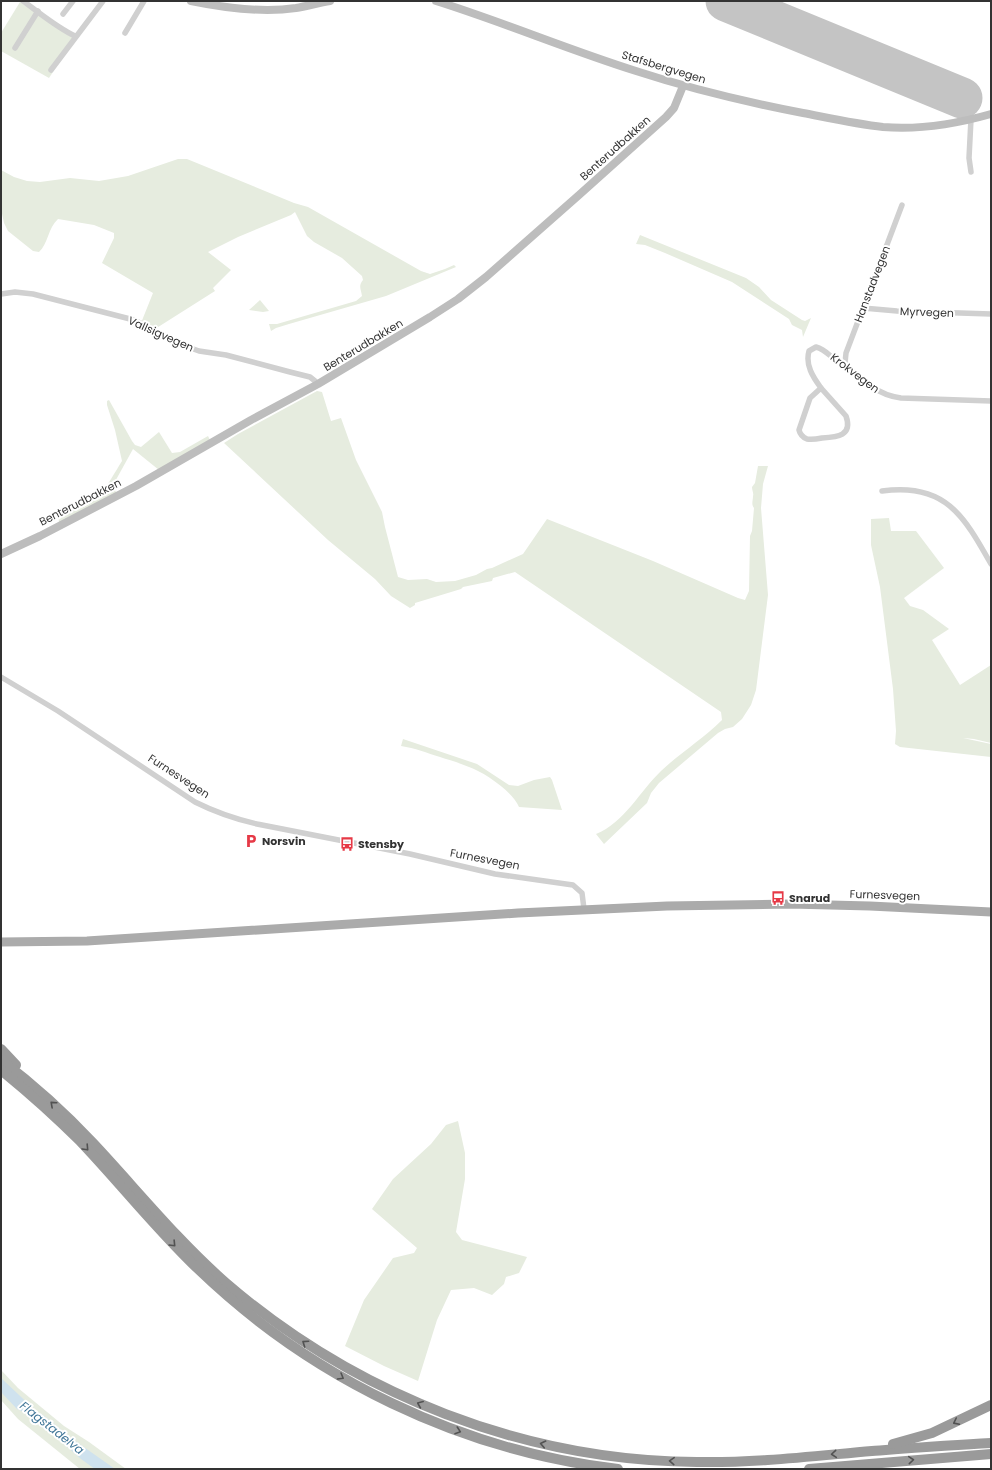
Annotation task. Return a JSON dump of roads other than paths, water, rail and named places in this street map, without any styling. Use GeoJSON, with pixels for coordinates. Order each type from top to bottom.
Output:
{"type":"FeatureCollection","features":[{"type":"Feature","properties":{"kind":"highway"},"geometry":{"type":"LineString","coordinates":[[1,1049],[36,1088],[92,1141],[184,1243],[244,1298],[288,1331],[357,1374],[406,1398],[457,1419],[516,1437],[562,1448],[623,1457],[670,1461],[725,1462],[991,1443]]}},
{"type":"Feature","properties":{"kind":"highway"},"geometry":{"type":"LineString","coordinates":[[1,1060],[36,1088]]}},
{"type":"Feature","properties":{"kind":"highway"},"geometry":{"type":"LineString","coordinates":[[1,1070],[59,1120],[98,1160],[158,1229],[217,1287],[260,1323],[305,1355],[377,1396],[401,1408],[453,1429],[532,1454],[586,1465],[618,1469]]}},
{"type":"Feature","properties":{"kind":"highway"},"geometry":{"type":"LineString","coordinates":[[873,1451],[932,1433],[991,1405]]}},
{"type":"Feature","properties":{"kind":"highway"},"geometry":{"type":"LineString","coordinates":[[809,1469],[991,1454]]}},
{"type":"Feature","properties":{"kind":"highway"},"geometry":{"type":"LineString","coordinates":[[858,1465],[886,1469]]}},
{"type":"Feature","properties":{"kind":"main road"},"geometry":{"type":"LineString","coordinates":[[194,1],[232,8],[268,10],[296,8],[330,1]]}},
{"type":"Feature","properties":{"kind":"main road","name":"Stafsbergvegen"},"geometry":{"type":"LineString","coordinates":[[436,1],[634,71],[683,86],[784,109],[861,123],[894,127],[927,126],[971,119],[991,114]]}},
{"type":"Feature","properties":{"kind":"main road","name":"Benterudbakken"},"geometry":{"type":"LineString","coordinates":[[1,554],[99,506],[318,384],[430,317],[478,284],[666,117],[674,108],[683,86]]}},
{"type":"Feature","properties":{"kind":"main road","name":"Furnesvegen"},"geometry":{"type":"LineString","coordinates":[[584,909],[790,904],[991,912]]}},
{"type":"Feature","properties":{"kind":"main road"},"geometry":{"type":"LineString","coordinates":[[1,942],[87,941],[584,909]]}},
{"type":"Feature","properties":{"kind":"street"},"geometry":{"type":"LineString","coordinates":[[23,1],[60,28],[75,36]]}},
{"type":"Feature","properties":{"kind":"street"},"geometry":{"type":"LineString","coordinates":[[63,14],[73,1]]}},
{"type":"Feature","properties":{"kind":"street"},"geometry":{"type":"LineString","coordinates":[[51,70],[70,46],[75,36],[103,1]]}},
{"type":"Feature","properties":{"kind":"street"},"geometry":{"type":"LineString","coordinates":[[125,33],[144,1]]}},
{"type":"Feature","properties":{"kind":"street"},"geometry":{"type":"LineString","coordinates":[[15,48],[38,11]]}},
{"type":"Feature","properties":{"kind":"street"},"geometry":{"type":"LineString","coordinates":[[971,119],[969,158],[971,172]]}},
{"type":"Feature","properties":{"kind":"street","name":"Hanstadvegen"},"geometry":{"type":"LineString","coordinates":[[845,363],[846,353],[902,205]]}},
{"type":"Feature","properties":{"kind":"street","name":"Vallsigvegen"},"geometry":{"type":"LineString","coordinates":[[1,294],[15,292],[33,294],[134,320],[199,351],[226,355],[290,372],[310,378],[318,384]]}},
{"type":"Feature","properties":{"kind":"street","name":"Myrvegen"},"geometry":{"type":"LineString","coordinates":[[864,308],[897,311],[991,314]]}},
{"type":"Feature","properties":{"kind":"street","name":"Krokvegen"},"geometry":{"type":"LineString","coordinates":[[821,388],[810,398],[799,430],[807,439],[835,437],[843,434],[847,430],[848,422],[846,416],[821,388],[808,366],[809,351],[813,348],[818,348],[839,362],[845,363],[848,368],[869,386],[888,396],[901,398],[991,401]]}},
{"type":"Feature","properties":{"kind":"street"},"geometry":{"type":"LineString","coordinates":[[882,491],[894,489],[918,491],[944,501],[961,515],[971,529],[991,564]]}},
{"type":"Feature","properties":{"kind":"street","name":"Furnesvegen"},"geometry":{"type":"LineString","coordinates":[[1,678],[58,711],[184,795],[210,809],[236,819],[410,854],[495,874],[573,885],[582,893],[584,909]]}},
{"type":"Feature","properties":{"kind":"water","name":"Flagstadelva"},"geometry":{"type":"Polygon","coordinates":[[[1,1378],[37,1412],[115,1469],[95,1469],[81,1459],[58,1437],[39,1425],[26,1413],[17,1409],[1,1392],[1,1378]]]}},
{"type":"Feature","properties":{"kind":"place","name":"Norsvin"},"geometry":{"type":"Point","coordinates":[251,841]}},
{"type":"Feature","properties":{"kind":"place","name":"Stensby"},"geometry":{"type":"Point","coordinates":[347,844]}},
{"type":"Feature","properties":{"kind":"place","name":"Snarud"},"geometry":{"type":"Point","coordinates":[778,898]}}]}
